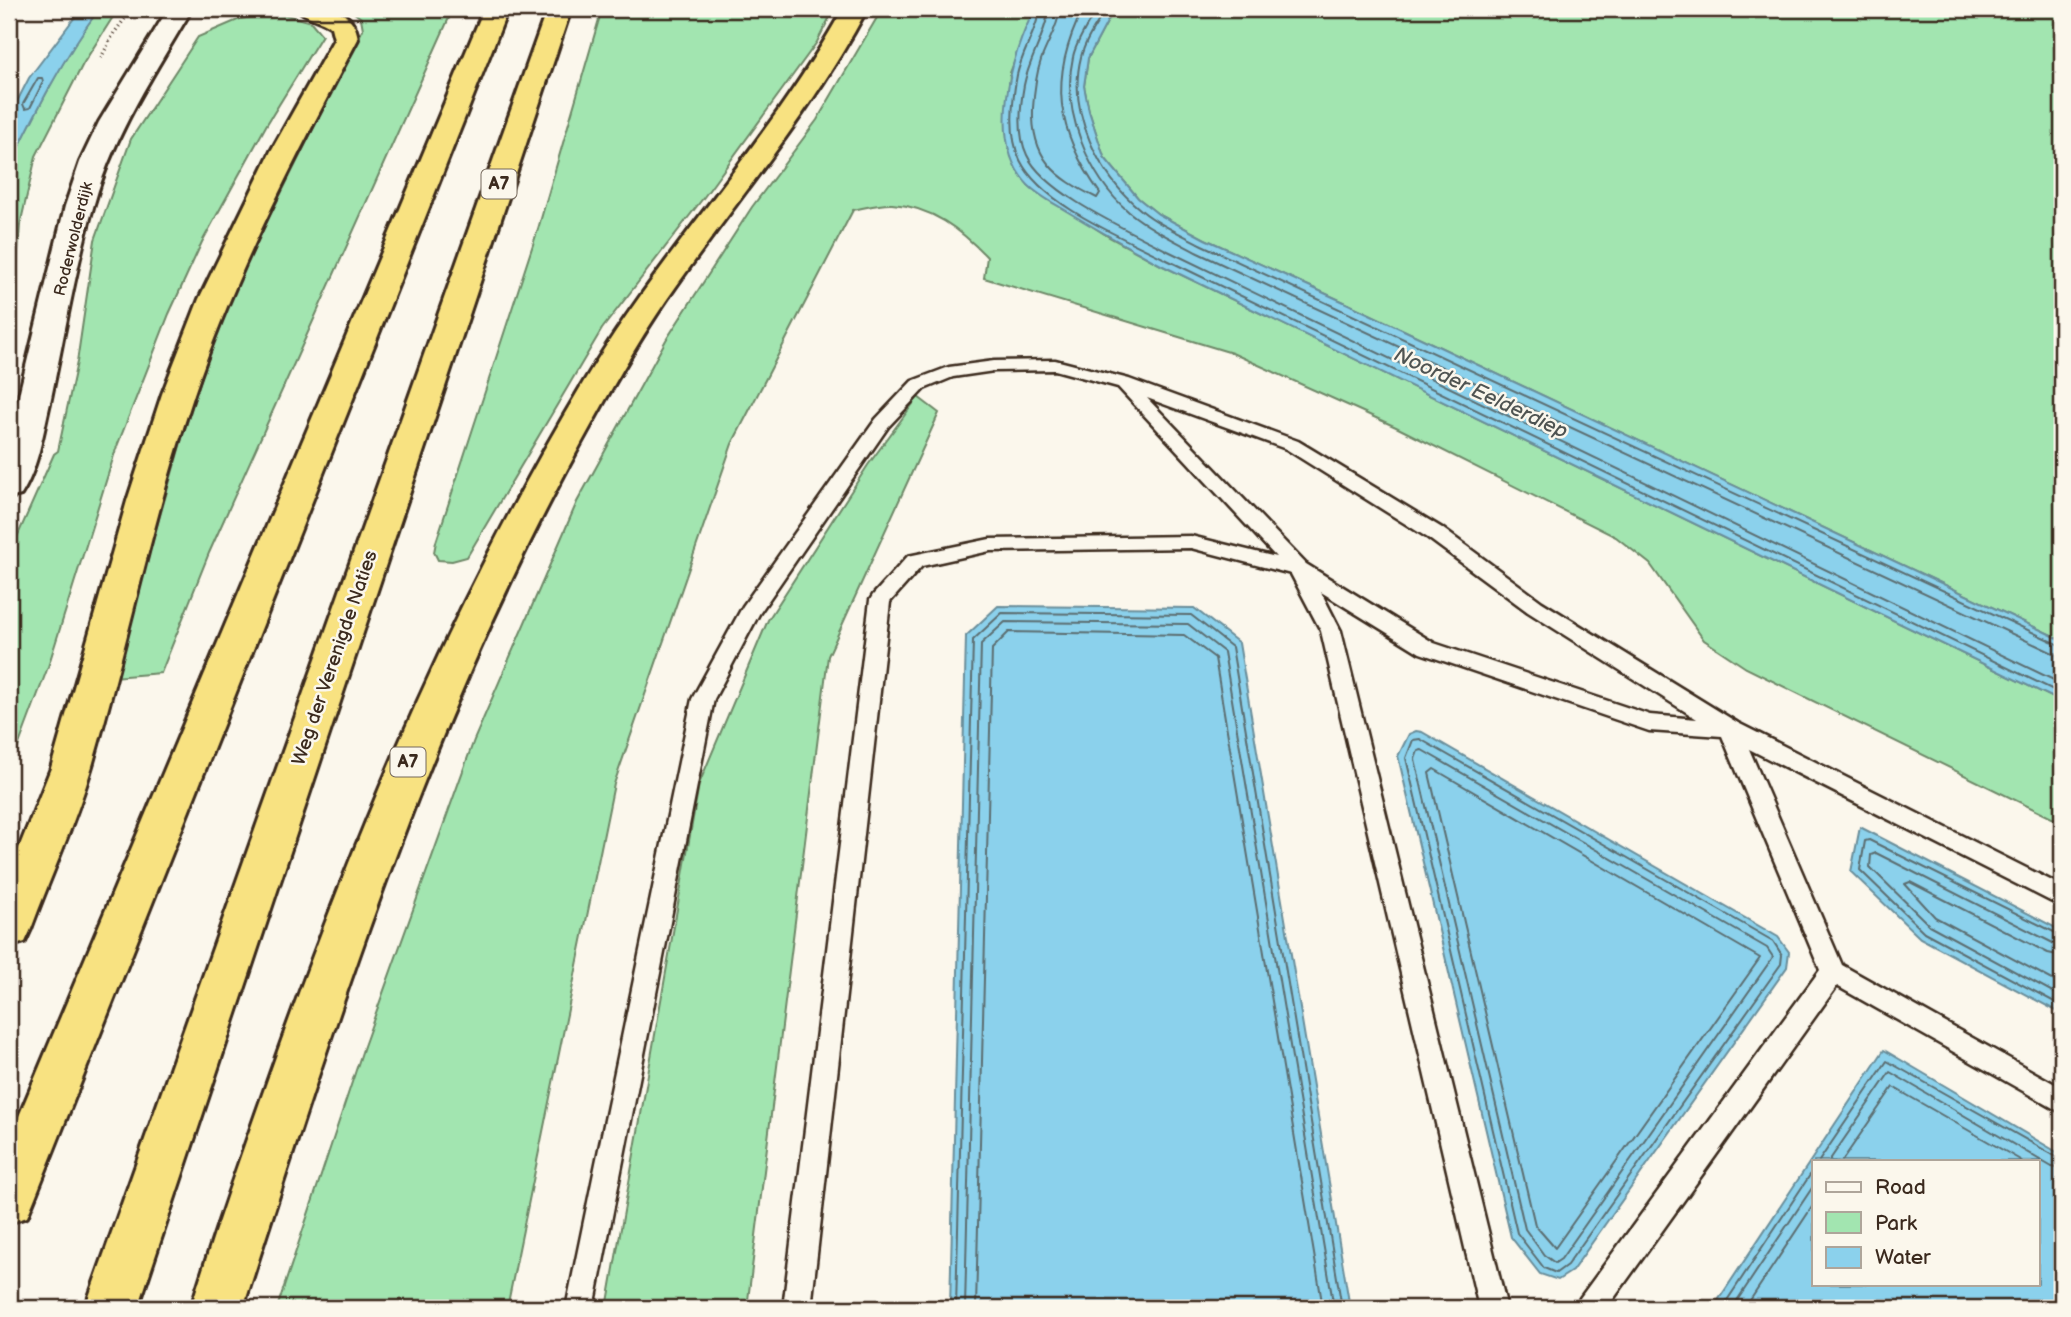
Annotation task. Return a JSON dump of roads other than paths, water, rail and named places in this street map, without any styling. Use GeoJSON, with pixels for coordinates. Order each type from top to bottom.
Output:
{"type":"FeatureCollection","features":[{"type":"Feature","properties":{"kind":"highway"},"geometry":{"type":"LineString","coordinates":[[9,929],[71,768],[144,501],[178,394],[214,299],[285,151],[346,39],[341,22],[310,9]]}},
{"type":"Feature","properties":{"kind":"highway"},"geometry":{"type":"LineString","coordinates":[[9,1200],[496,9]]}},
{"type":"Feature","properties":{"kind":"highway","name":"Weg der Verenigde Naties"},"geometry":{"type":"LineString","coordinates":[[111,1308],[559,9]]}},
{"type":"Feature","properties":{"kind":"highway","name":"A7"},"geometry":{"type":"LineString","coordinates":[[217,1308],[283,1105],[406,766],[506,548],[566,439],[662,285],[806,93],[840,40],[855,9]]}},
{"type":"Feature","properties":{"kind":"street","name":"Roderwolderdijk"},"geometry":{"type":"LineString","coordinates":[[9,487],[42,375],[79,206],[94,162],[111,122],[180,9]]}},
{"type":"Feature","properties":{"kind":"lane"},"geometry":{"type":"LineString","coordinates":[[580,1308],[704,699],[750,611],[882,423],[918,384],[949,372],[993,366],[1055,365],[1123,383],[1292,445],[1435,533],[1535,607],[1730,729],[2062,897]]}},
{"type":"Feature","properties":{"kind":"lane"},"geometry":{"type":"LineString","coordinates":[[1123,383],[1299,569],[1427,648],[1649,723],[1730,729]]}},
{"type":"Feature","properties":{"kind":"lane"},"geometry":{"type":"LineString","coordinates":[[797,1308],[880,600],[915,561],[990,545],[1191,541],[1299,569],[1331,631],[1493,1308]]}},
{"type":"Feature","properties":{"kind":"lane"},"geometry":{"type":"LineString","coordinates":[[1730,729],[1833,972],[2062,1101]]}},
{"type":"Feature","properties":{"kind":"lane"},"geometry":{"type":"LineString","coordinates":[[1590,1308],[1833,972]]}},
{"type":"Feature","properties":{"kind":"water"},"geometry":{"type":"Polygon","coordinates":[[[81,9],[99,9],[61,66],[9,167],[9,117],[29,78],[81,9]]]}},
{"type":"Feature","properties":{"kind":"water","name":"Noorder Eelderdiep"},"geometry":{"type":"Polygon","coordinates":[[[1035,9],[1114,9],[1088,58],[1084,86],[1089,111],[1104,157],[1138,198],[1158,214],[1205,239],[2062,640],[2062,702],[1161,265],[1042,196],[1028,185],[1016,167],[1008,146],[1006,123],[1011,73],[1035,9]]]}},
{"type":"Feature","properties":{"kind":"water"},"geometry":{"type":"Polygon","coordinates":[[[998,606],[1194,608],[1239,643],[1350,1308],[950,1308],[966,636],[998,606]]]}},
{"type":"Feature","properties":{"kind":"water"},"geometry":{"type":"Polygon","coordinates":[[[1416,731],[1778,937],[1789,952],[1787,967],[1572,1271],[1558,1280],[1540,1274],[1511,1237],[1398,756],[1409,734],[1416,731]]]}},
{"type":"Feature","properties":{"kind":"water"},"geometry":{"type":"Polygon","coordinates":[[[1860,827],[2062,931],[2062,1014],[1920,938],[1851,872],[1860,827]]]}},
{"type":"Feature","properties":{"kind":"water"},"geometry":{"type":"Polygon","coordinates":[[[1884,1050],[2062,1155],[2062,1308],[1713,1308],[1884,1050]]]}}]}
